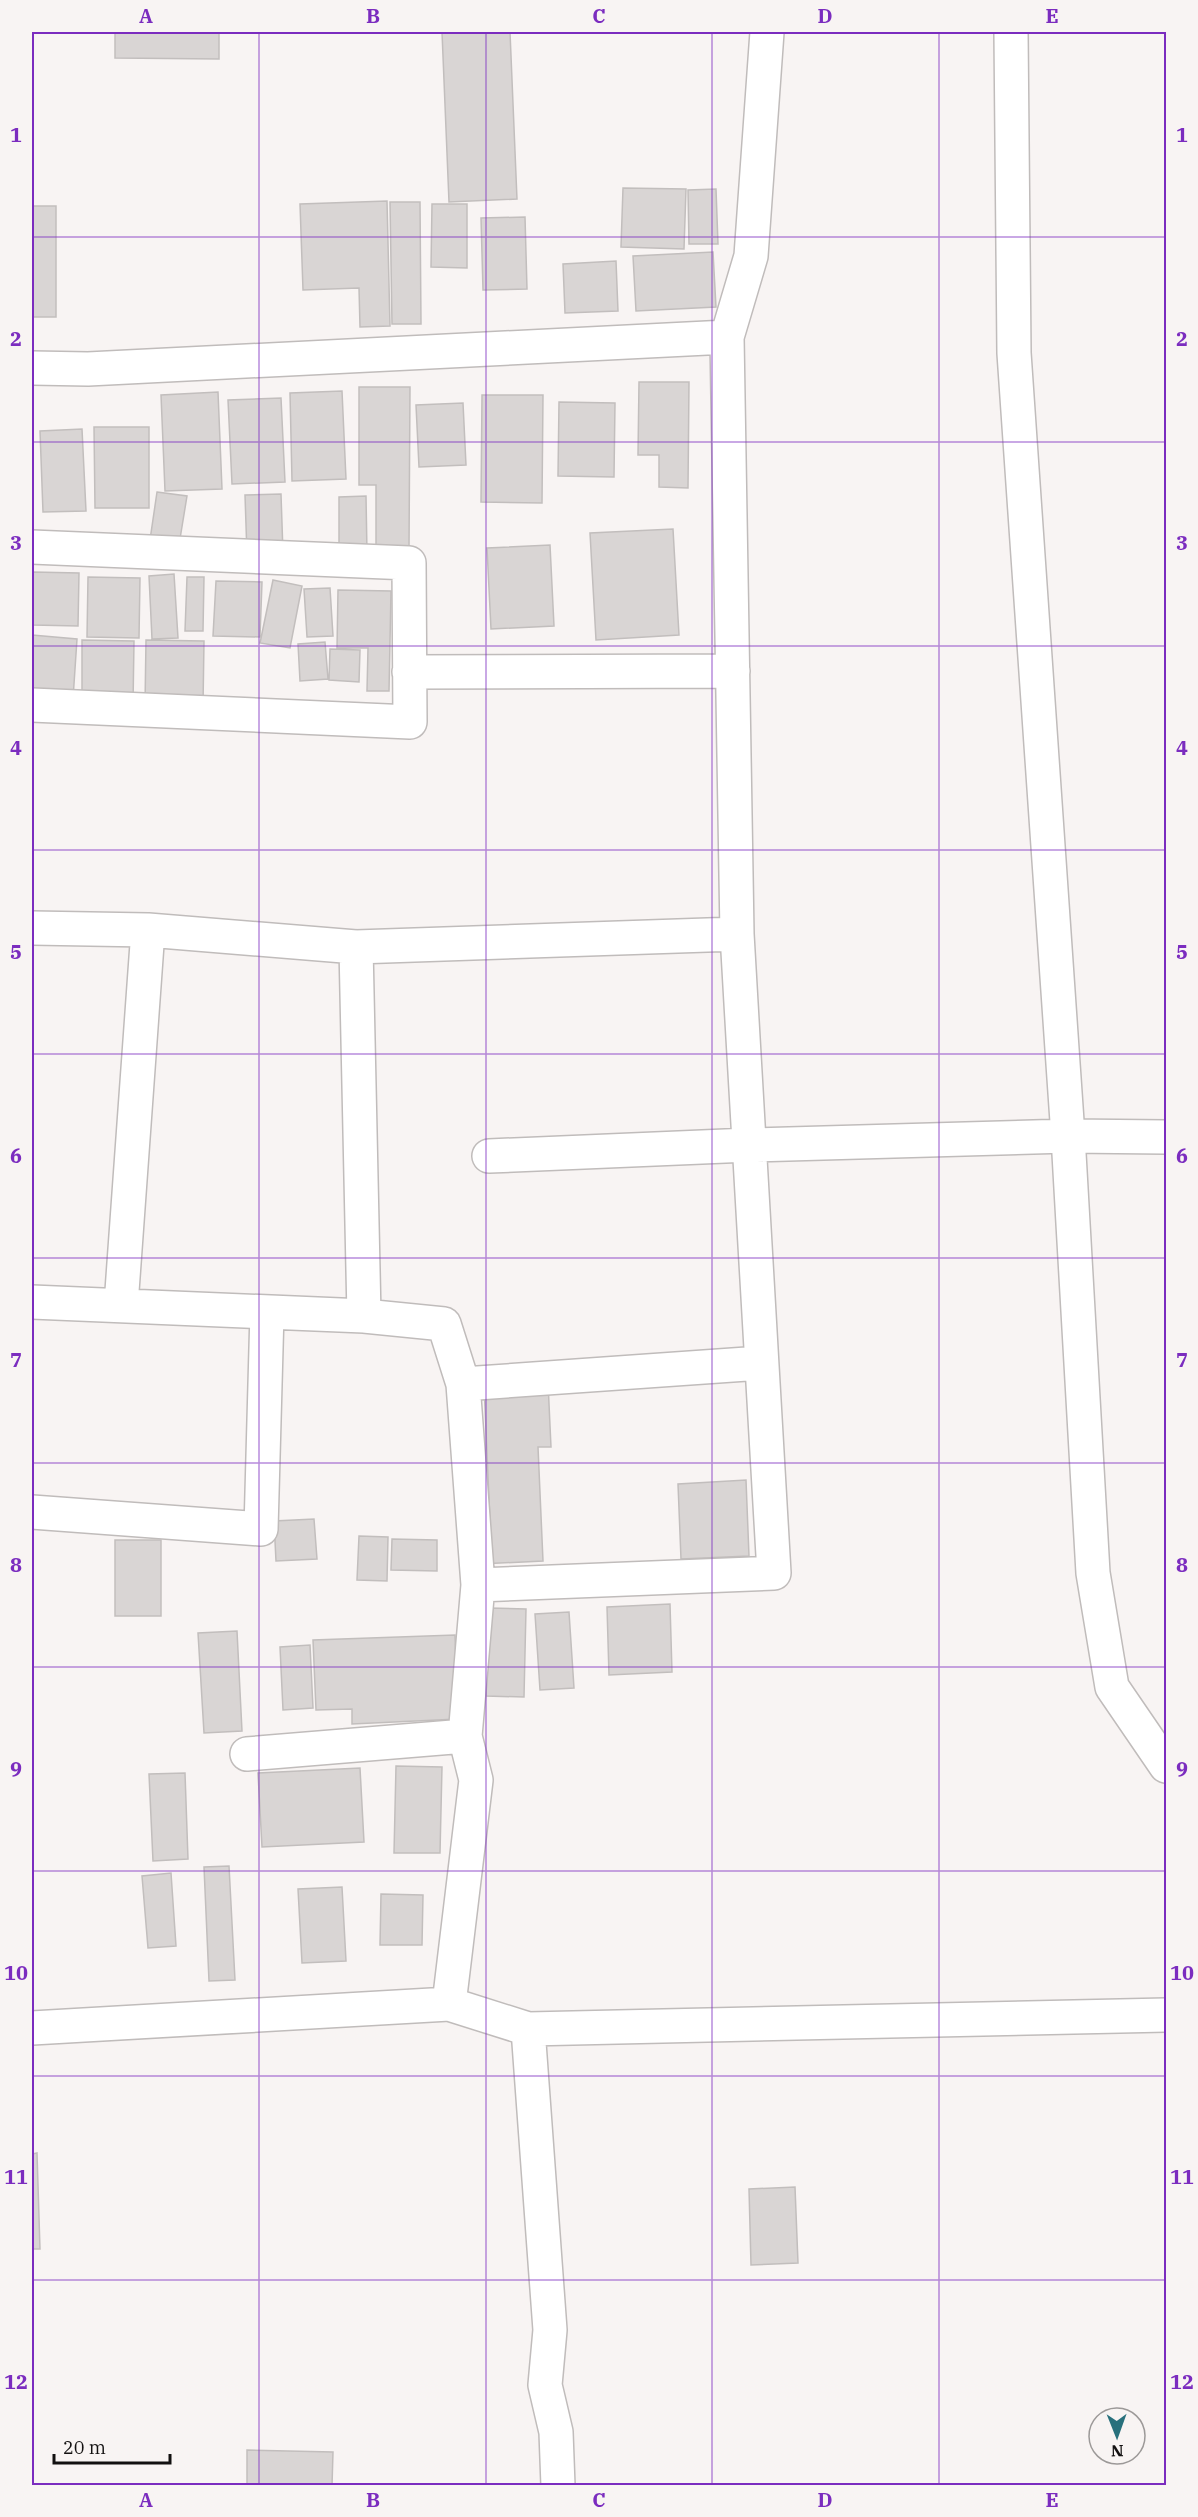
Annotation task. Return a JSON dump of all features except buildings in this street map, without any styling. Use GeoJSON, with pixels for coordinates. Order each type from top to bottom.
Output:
{"type":"FeatureCollection","features":[{"type":"Feature","properties":{"kind":"street"},"geometry":{"type":"LineString","coordinates":[[478,1585],[774,1573],[737,934],[727,337],[751,256],[767,32]]}},
{"type":"Feature","properties":{"kind":"street"},"geometry":{"type":"LineString","coordinates":[[1011,32],[1014,353],[1068,1136],[1095,1584],[1112,1688],[1167,1766]]}},
{"type":"Feature","properties":{"kind":"street"},"geometry":{"type":"LineString","coordinates":[[32,368],[88,369],[727,337]]}},
{"type":"Feature","properties":{"kind":"street"},"geometry":{"type":"LineString","coordinates":[[32,547],[409,563],[410,722],[32,705]]}},
{"type":"Feature","properties":{"kind":"street"},"geometry":{"type":"LineString","coordinates":[[410,672],[733,671]]}},
{"type":"Feature","properties":{"kind":"street"},"geometry":{"type":"LineString","coordinates":[[32,928],[148,930],[356,947],[737,934]]}},
{"type":"Feature","properties":{"kind":"street"},"geometry":{"type":"LineString","coordinates":[[121,1305],[148,930]]}},
{"type":"Feature","properties":{"kind":"street"},"geometry":{"type":"LineString","coordinates":[[356,947],[364,1316]]}},
{"type":"Feature","properties":{"kind":"street"},"geometry":{"type":"LineString","coordinates":[[489,1156],[749,1145],[1068,1136],[1167,1137]]}},
{"type":"Feature","properties":{"kind":"street"},"geometry":{"type":"LineString","coordinates":[[32,1302],[364,1316],[444,1324],[463,1384],[478,1585],[465,1736],[476,1780],[449,2004]]}},
{"type":"Feature","properties":{"kind":"street"},"geometry":{"type":"LineString","coordinates":[[32,1512],[261,1529],[267,1312]]}},
{"type":"Feature","properties":{"kind":"street"},"geometry":{"type":"LineString","coordinates":[[463,1384],[761,1363]]}},
{"type":"Feature","properties":{"kind":"street"},"geometry":{"type":"LineString","coordinates":[[247,1754],[465,1736]]}},
{"type":"Feature","properties":{"kind":"street"},"geometry":{"type":"LineString","coordinates":[[32,2028],[449,2004],[528,2029],[1167,2015]]}},
{"type":"Feature","properties":{"kind":"street"},"geometry":{"type":"LineString","coordinates":[[528,2029],[550,2330],[545,2385],[556,2432],[558,2486]]}}]}
